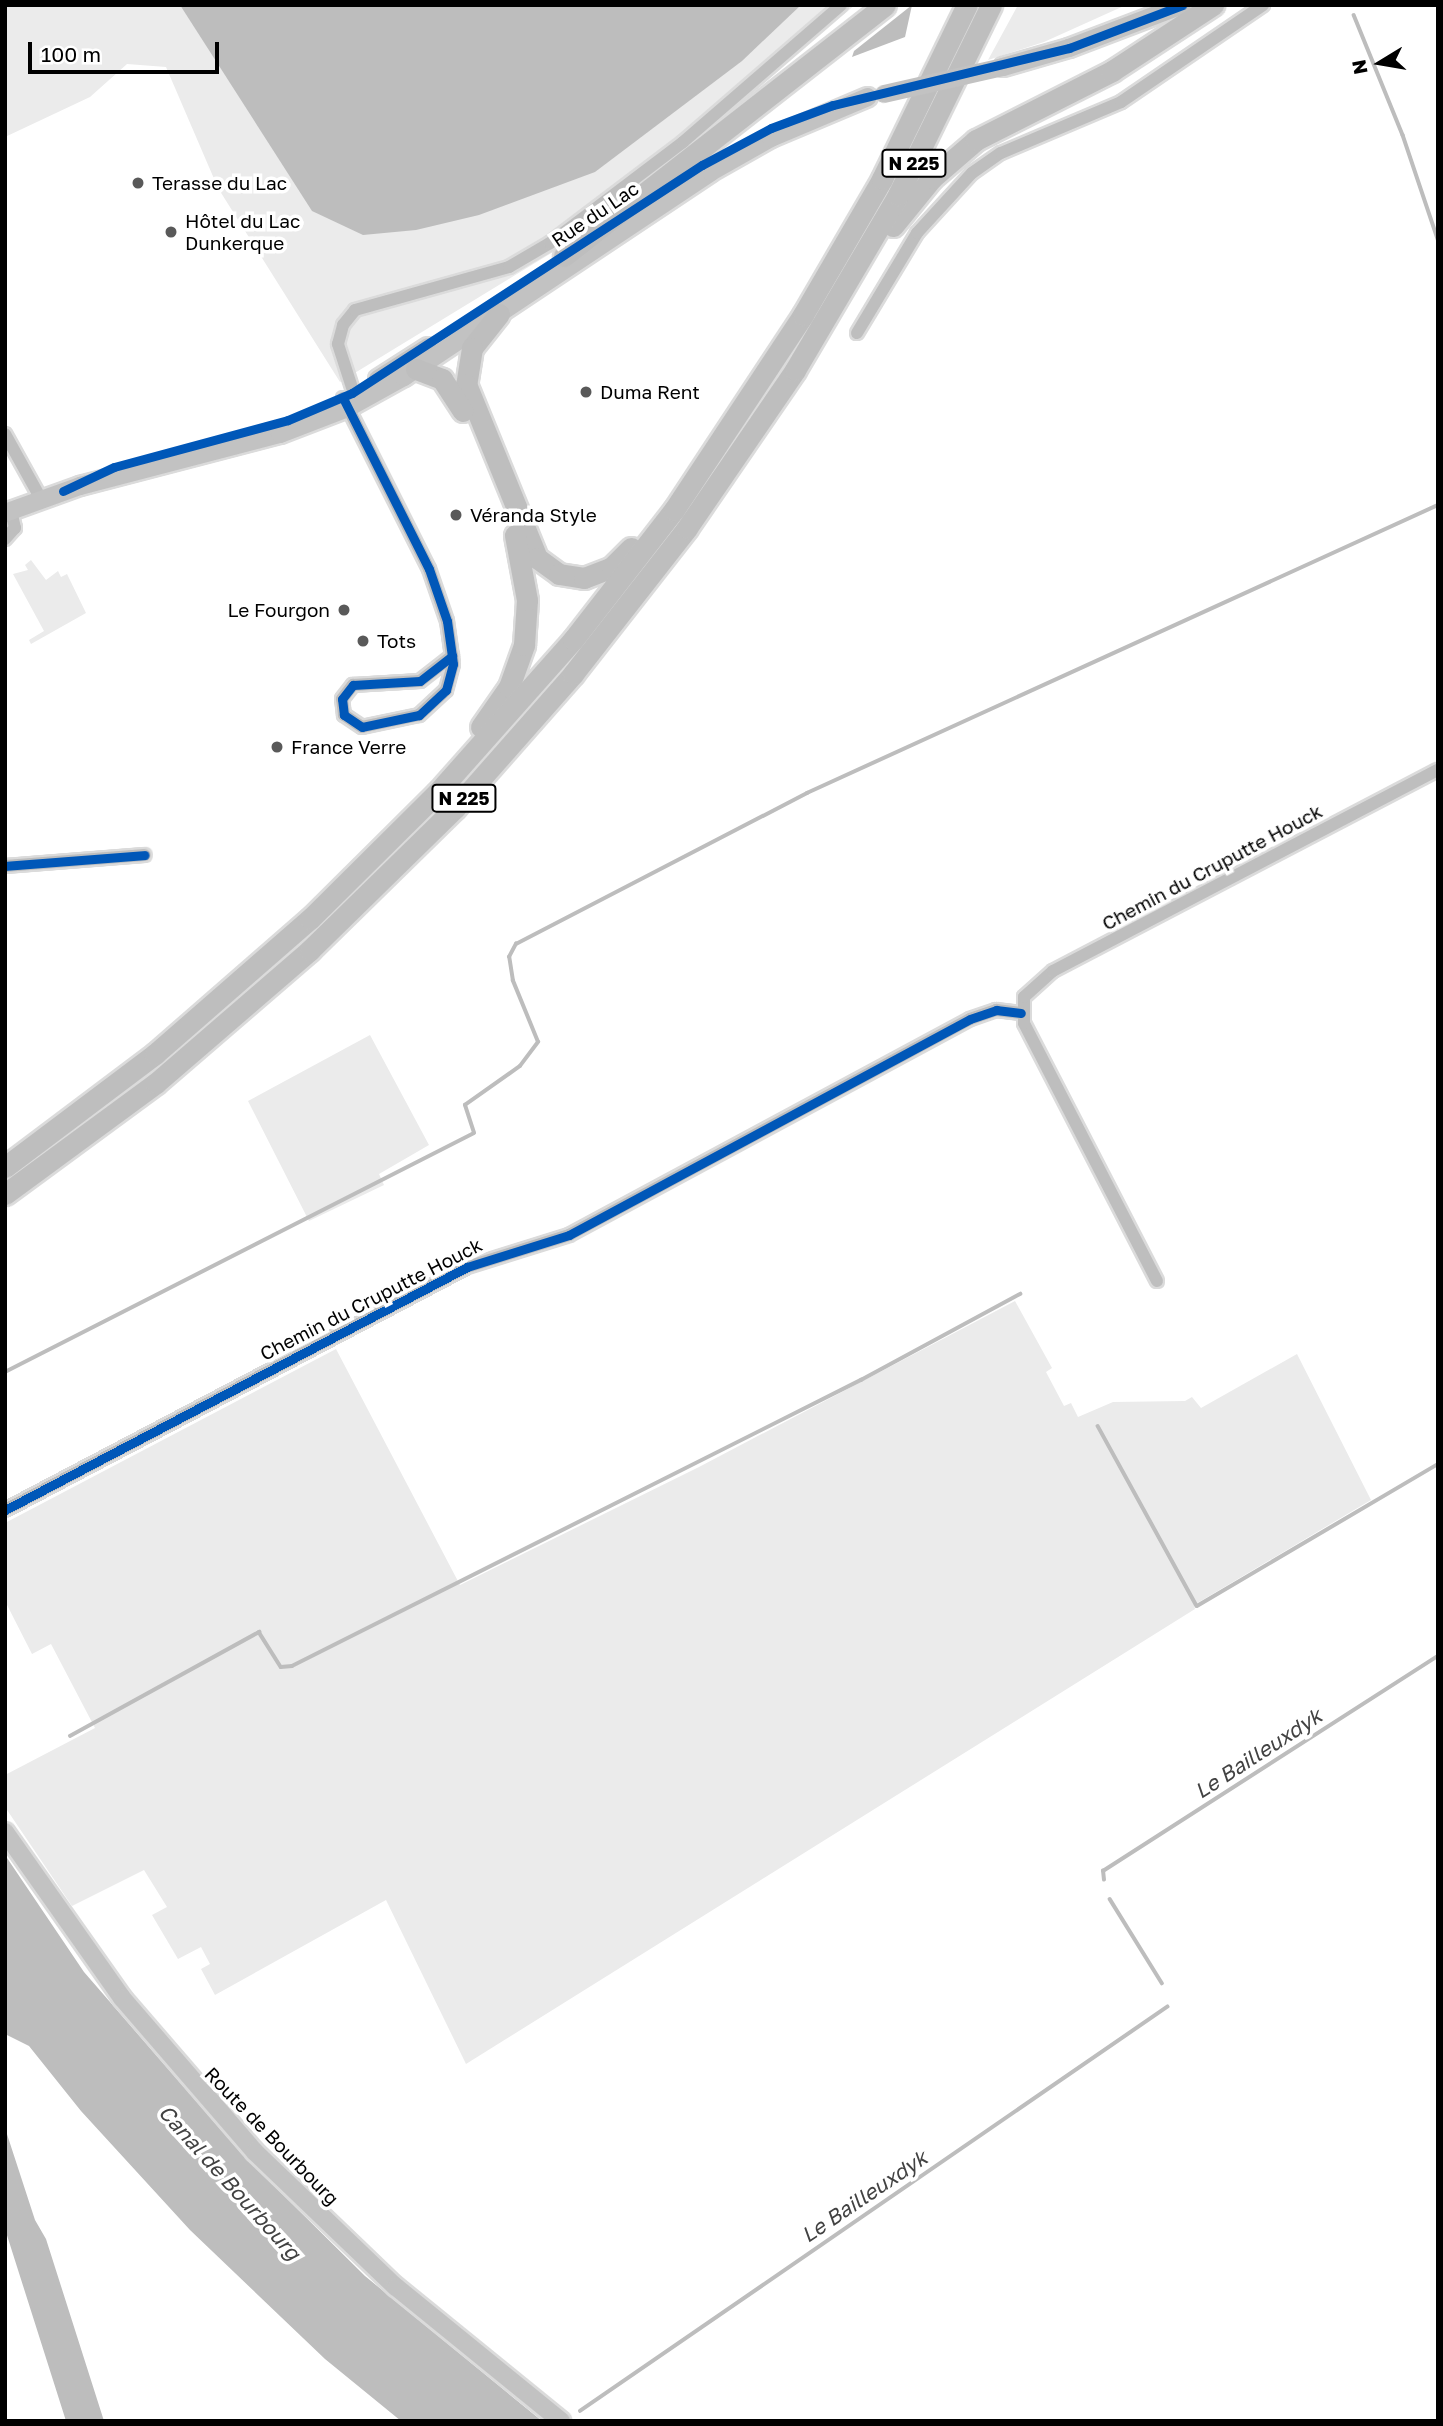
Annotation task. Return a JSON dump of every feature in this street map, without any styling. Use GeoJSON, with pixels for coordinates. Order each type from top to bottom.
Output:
{"type":"FeatureCollection","features":[{"type":"Feature","properties":{"kind":"highway"},"geometry":{"type":"LineString","coordinates":[[564,256],[885,5]]}},
{"type":"Feature","properties":{"kind":"highway","name":"N 225"},"geometry":{"type":"LineString","coordinates":[[5,1167],[185,1029],[366,866],[471,757],[573,640],[663,525],[767,372],[870,200],[967,5]]}},
{"type":"Feature","properties":{"kind":"highway","name":"N 225"},"geometry":{"type":"LineString","coordinates":[[5,1194],[138,1097],[253,1002],[383,881],[472,790],[555,696],[657,567],[747,444],[829,316],[922,148],[991,5]]}},
{"type":"Feature","properties":{"kind":"highway"},"geometry":{"type":"LineString","coordinates":[[829,316],[911,202],[953,157],[994,129],[1112,71],[1213,5]]}},
{"type":"Feature","properties":{"kind":"highway"},"geometry":{"type":"LineString","coordinates":[[493,311],[472,348],[466,384],[535,555],[547,568],[572,578],[599,575],[625,556],[767,372]]}},
{"type":"Feature","properties":{"kind":"highway"},"geometry":{"type":"LineString","coordinates":[[366,866],[492,714],[509,687],[523,645],[527,600],[521,556],[463,411],[454,376],[464,337]]}},
{"type":"Feature","properties":{"kind":"highway"},"geometry":{"type":"LineString","coordinates":[[416,369],[443,379],[463,411]]}},
{"type":"Feature","properties":{"kind":"street"},"geometry":{"type":"LineString","coordinates":[[452,656],[420,681],[353,685],[344,694],[344,715],[362,727],[419,715],[446,690],[452,656],[444,610],[429,569],[350,400],[338,344],[343,325],[355,310],[509,267],[550,243],[682,142],[841,5]]}},
{"type":"Feature","properties":{"kind":"street"},"geometry":{"type":"LineString","coordinates":[[1033,58],[1154,5]]}},
{"type":"Feature","properties":{"kind":"street"},"geometry":{"type":"LineString","coordinates":[[876,96],[1003,67],[1182,5]]}},
{"type":"Feature","properties":{"kind":"street"},"geometry":{"type":"LineString","coordinates":[[857,333],[917,233],[972,173],[1002,153],[1121,102],[1262,5]]}},
{"type":"Feature","properties":{"kind":"street","name":"Rue du Lac"},"geometry":{"type":"LineString","coordinates":[[350,400],[734,158],[876,96]]}},
{"type":"Feature","properties":{"kind":"street","name":"Rue du Lac"},"geometry":{"type":"LineString","coordinates":[[8,512],[134,461],[288,420],[350,400],[416,369],[464,337],[564,256],[747,140],[819,109],[876,96]]}},
{"type":"Feature","properties":{"kind":"street"},"geometry":{"type":"LineString","coordinates":[[5,434],[41,499]]}},
{"type":"Feature","properties":{"kind":"street"},"geometry":{"type":"LineString","coordinates":[[5,539],[15,528],[8,512]]}},
{"type":"Feature","properties":{"kind":"street","name":"Chemin du Cruputte Houck"},"geometry":{"type":"LineString","coordinates":[[5,1510],[467,1267],[569,1236],[976,1016],[996,1010],[1021,1013],[1028,991],[1053,971],[1438,770]]}},
{"type":"Feature","properties":{"kind":"street"},"geometry":{"type":"LineString","coordinates":[[5,866],[145,855]]}},
{"type":"Feature","properties":{"kind":"street"},"geometry":{"type":"LineString","coordinates":[[1021,1013],[1157,1281]]}},
{"type":"Feature","properties":{"kind":"street","name":"Route de Bourbourg"},"geometry":{"type":"LineString","coordinates":[[5,1832],[122,1998],[255,2152],[360,2256],[561,2421]]}},
{"type":"Feature","properties":{"kind":"shaded area"},"geometry":{"type":"Polygon","coordinates":[[[5,5],[855,5],[553,252],[340,382],[218,188],[166,67],[127,64],[90,97],[5,137],[5,5]]]}},
{"type":"Feature","properties":{"kind":"shaded area"},"geometry":{"type":"Polygon","coordinates":[[[1018,5],[1126,5],[1044,42],[988,60],[1018,5]]]}},
{"type":"Feature","properties":{"kind":"shaded area"},"geometry":{"type":"Polygon","coordinates":[[[31,560],[46,580],[58,571],[61,577],[67,574],[86,613],[31,644],[29,640],[44,631],[13,574],[28,570],[25,565],[31,560]]]}},
{"type":"Feature","properties":{"kind":"shaded area"},"geometry":{"type":"Polygon","coordinates":[[[370,1035],[429,1145],[379,1174],[384,1185],[309,1221],[248,1101],[370,1035]]]}},
{"type":"Feature","properties":{"kind":"shaded area"},"geometry":{"type":"Polygon","coordinates":[[[1015,1301],[1052,1368],[1046,1372],[1064,1406],[1071,1403],[1078,1417],[1113,1402],[1185,1401],[1192,1397],[1201,1408],[1297,1354],[1371,1500],[1194,1605],[1195,1609],[466,2064],[386,1900],[215,1995],[201,1969],[210,1964],[201,1947],[178,1959],[152,1915],[167,1907],[144,1870],[72,1906],[5,1807],[5,1775],[95,1728],[51,1644],[32,1654],[5,1601],[5,1523],[336,1349],[460,1585],[699,1467],[1015,1301]]]}},
{"type":"Feature","properties":{"kind":"water"},"geometry":{"type":"Polygon","coordinates":[[[180,5],[801,5],[742,61],[595,172],[479,215],[416,230],[363,235],[312,211],[180,5]]]}},
{"type":"Feature","properties":{"kind":"water"},"geometry":{"type":"Polygon","coordinates":[[[912,5],[905,37],[852,57],[854,51],[912,5]]]}},
{"type":"Feature","properties":{"kind":"water","name":"Canal de Bourbourg"},"geometry":{"type":"Polygon","coordinates":[[[5,1855],[84,1972],[242,2154],[365,2276],[542,2421],[401,2421],[325,2359],[190,2230],[81,2111],[29,2046],[5,2034],[5,1855]]]}},
{"type":"Feature","properties":{"kind":"water"},"geometry":{"type":"Polygon","coordinates":[[[5,2128],[35,2220],[46,2239],[104,2421],[66,2421],[5,2229],[5,2128]]]}},
{"type":"Feature","properties":{"kind":"waterway"},"geometry":{"type":"LineString","coordinates":[[1354,15],[1403,135],[1438,239]]}},
{"type":"Feature","properties":{"kind":"waterway"},"geometry":{"type":"LineString","coordinates":[[5,1372],[474,1133],[465,1105],[520,1066],[538,1042],[513,981],[509,957],[516,944],[807,793],[1438,505]]}},
{"type":"Feature","properties":{"kind":"waterway"},"geometry":{"type":"LineString","coordinates":[[70,1736],[259,1632],[281,1667],[292,1666],[861,1380],[1020,1294]]}},
{"type":"Feature","properties":{"kind":"waterway"},"geometry":{"type":"LineString","coordinates":[[1098,1426],[1197,1606],[1438,1464]]}},
{"type":"Feature","properties":{"kind":"waterway","name":"Le Bailleuxdyk"},"geometry":{"type":"LineString","coordinates":[[1104,1880],[1103,1871],[1438,1656]]}},
{"type":"Feature","properties":{"kind":"waterway","name":"Le Bailleuxdyk"},"geometry":{"type":"LineString","coordinates":[[1110,1899],[1162,1983]]}},
{"type":"Feature","properties":{"kind":"waterway","name":"Le Bailleuxdyk"},"geometry":{"type":"LineString","coordinates":[[580,2411],[1167,2007]]}},
{"type":"Feature","properties":{"kind":"cycle path"},"geometry":{"type":"LineString","coordinates":[[63,491],[114,467],[288,420],[352,393],[702,165],[771,128],[833,105],[1069,48],[1182,5]]}},
{"type":"Feature","properties":{"kind":"cycle path"},"geometry":{"type":"LineString","coordinates":[[343,398],[429,569],[447,621],[452,656],[453,664],[446,690],[419,715],[362,727],[344,715],[342,699],[353,685],[420,681],[452,656]]}},
{"type":"Feature","properties":{"kind":"cycle path"},"geometry":{"type":"LineString","coordinates":[[5,866],[145,855]]}},
{"type":"Feature","properties":{"kind":"cycle path"},"geometry":{"type":"LineString","coordinates":[[5,1510],[467,1267],[569,1235],[970,1019],[996,1010],[1021,1013]]}},
{"type":"Feature","properties":{"kind":"place","name":"Terasse du Lac"},"geometry":{"type":"Point","coordinates":[138,183]}},
{"type":"Feature","properties":{"kind":"place","name":"Hôtel du Lac Dunkerque"},"geometry":{"type":"Point","coordinates":[171,232]}},
{"type":"Feature","properties":{"kind":"place","name":"Duma Rent"},"geometry":{"type":"Point","coordinates":[586,392]}},
{"type":"Feature","properties":{"kind":"place","name":"Véranda Style"},"geometry":{"type":"Point","coordinates":[456,515]}},
{"type":"Feature","properties":{"kind":"place","name":"Le Fourgon"},"geometry":{"type":"Point","coordinates":[344,610]}},
{"type":"Feature","properties":{"kind":"place","name":"Tots"},"geometry":{"type":"Point","coordinates":[363,641]}},
{"type":"Feature","properties":{"kind":"place","name":"France Verre"},"geometry":{"type":"Point","coordinates":[277,747]}}]}
